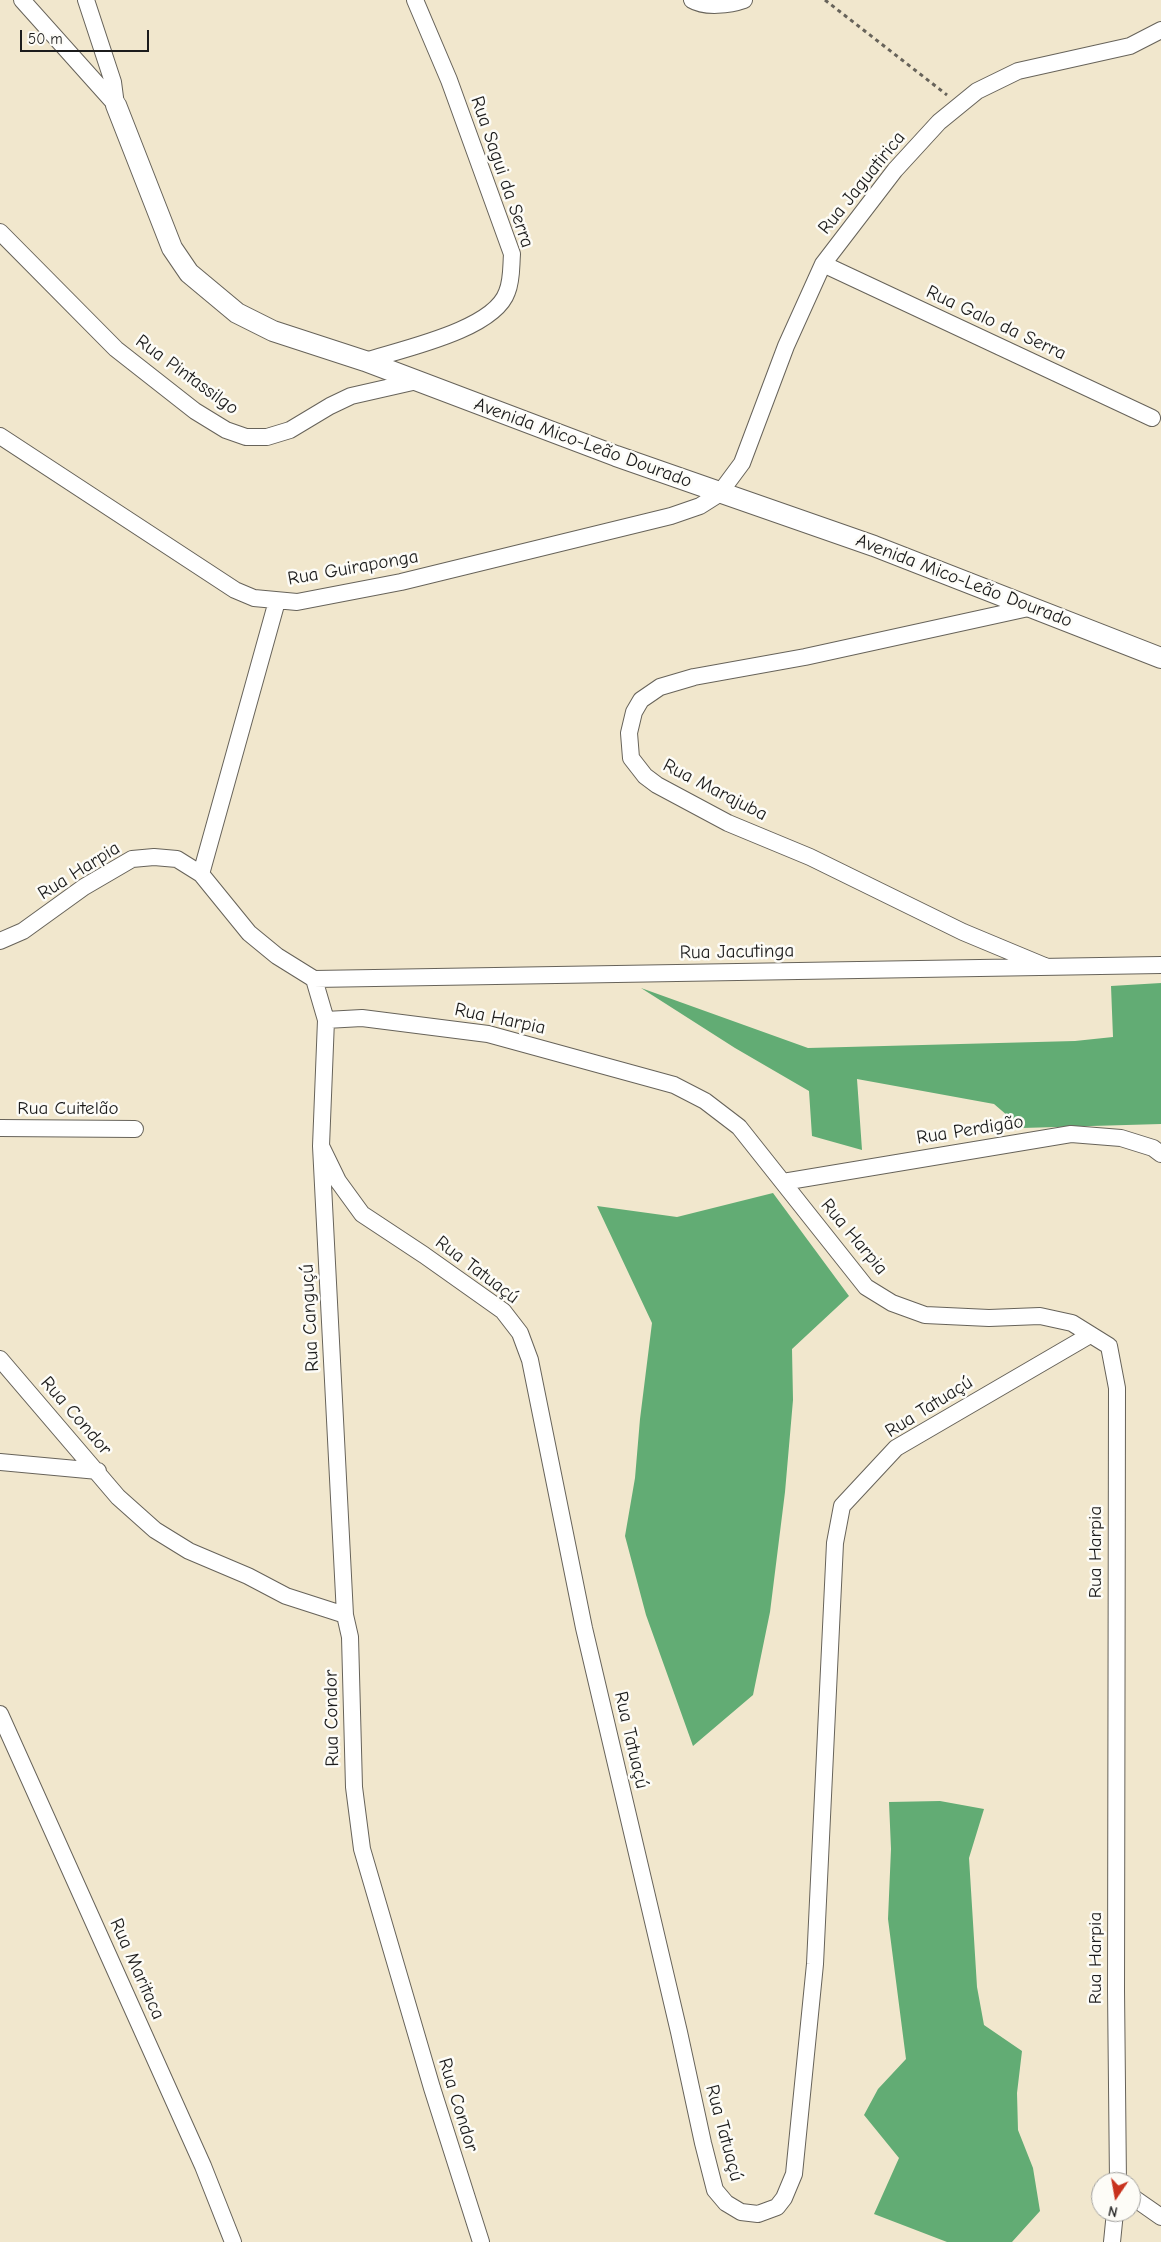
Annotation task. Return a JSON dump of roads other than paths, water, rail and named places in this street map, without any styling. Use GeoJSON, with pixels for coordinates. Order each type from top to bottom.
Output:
{"type":"FeatureCollection","features":[{"type":"Feature","properties":{"kind":"street"},"geometry":{"type":"LineString","coordinates":[[22,0],[116,105]]}},
{"type":"Feature","properties":{"kind":"street"},"geometry":{"type":"LineString","coordinates":[[86,0],[113,82],[116,105]]}},
{"type":"Feature","properties":{"kind":"street","name":"Rua Sagui da Serra"},"geometry":{"type":"LineString","coordinates":[[365,361],[464,330],[486,318],[498,307],[507,293],[511,274],[512,254],[449,80],[415,0]]}},
{"type":"Feature","properties":{"kind":"street"},"geometry":{"type":"LineString","coordinates":[[692,0],[696,3],[715,5],[744,0]]}},
{"type":"Feature","properties":{"kind":"street","name":"Rua Jaguatirica"},"geometry":{"type":"LineString","coordinates":[[719,494],[742,463],[786,346],[823,264],[895,170],[939,122],[977,91],[1018,71],[1130,46],[1161,30]]}},
{"type":"Feature","properties":{"kind":"street","name":"Avenida Mico-Leão Dourado"},"geometry":{"type":"LineString","coordinates":[[116,105],[172,248],[189,273],[237,313],[272,331],[365,361],[719,494],[874,546],[1161,658]]}},
{"type":"Feature","properties":{"kind":"street","name":"Rua Pintassilgo"},"geometry":{"type":"LineString","coordinates":[[0,232],[116,349],[195,411],[226,430],[246,437],[267,437],[290,430],[351,396],[417,381]]}},
{"type":"Feature","properties":{"kind":"street","name":"Rua Galo da Serra"},"geometry":{"type":"LineString","coordinates":[[823,264],[1152,418]]}},
{"type":"Feature","properties":{"kind":"street","name":"Rua Guiraponga"},"geometry":{"type":"LineString","coordinates":[[0,436],[235,590],[254,598],[277,601],[297,602],[410,579],[671,516],[700,506],[719,494]]}},
{"type":"Feature","properties":{"kind":"street"},"geometry":{"type":"LineString","coordinates":[[202,874],[277,601]]}},
{"type":"Feature","properties":{"kind":"street","name":"Rua Marajuba"},"geometry":{"type":"LineString","coordinates":[[1033,607],[805,657],[694,677],[660,687],[641,700],[634,712],[629,733],[631,758],[645,776],[657,785],[728,823],[810,857],[963,932],[1047,967]]}},
{"type":"Feature","properties":{"kind":"street","name":"Rua Harpia"},"geometry":{"type":"LineString","coordinates":[[0,941],[23,931],[84,887],[132,859],[154,857],[178,859],[202,874],[249,933],[277,956],[314,980]]}},
{"type":"Feature","properties":{"kind":"street","name":"Rua Jacutinga"},"geometry":{"type":"LineString","coordinates":[[314,980],[1161,965]]}},
{"type":"Feature","properties":{"kind":"street"},"geometry":{"type":"LineString","coordinates":[[314,980],[326,1020]]}},
{"type":"Feature","properties":{"kind":"street","name":"Rua Harpia"},"geometry":{"type":"LineString","coordinates":[[326,1020],[362,1018],[488,1034],[674,1085],[705,1101],[739,1127],[866,1287],[892,1303],[925,1315],[988,1318],[1040,1316],[1072,1323],[1109,1346],[1117,1388],[1116,1921],[1118,2172]]}},
{"type":"Feature","properties":{"kind":"street","name":"Rua Canguçú"},"geometry":{"type":"LineString","coordinates":[[326,1020],[321,1146],[345,1615]]}},
{"type":"Feature","properties":{"kind":"street","name":"Rua Cuitelão"},"geometry":{"type":"LineString","coordinates":[[0,1128],[135,1129]]}},
{"type":"Feature","properties":{"kind":"street","name":"Rua Perdigão"},"geometry":{"type":"LineString","coordinates":[[784,1182],[1070,1134],[1121,1138],[1153,1148],[1161,1154]]}},
{"type":"Feature","properties":{"kind":"street","name":"Rua Tatuaçú"},"geometry":{"type":"LineString","coordinates":[[321,1146],[338,1181],[362,1214],[424,1254],[503,1311],[520,1334],[530,1360],[584,1628],[679,2032],[703,2143],[715,2190],[726,2203],[741,2212],[758,2214],[777,2207],[784,2198],[794,2174],[815,1964],[835,1543],[842,1506],[896,1448],[1090,1335]]}},
{"type":"Feature","properties":{"kind":"street","name":"Rua Condor"},"geometry":{"type":"LineString","coordinates":[[0,1359],[98,1471],[118,1497],[154,1530],[189,1550],[248,1576],[286,1596],[345,1615],[350,1637],[354,1786],[362,1849],[432,2088],[481,2242]]}},
{"type":"Feature","properties":{"kind":"street"},"geometry":{"type":"LineString","coordinates":[[0,1462],[98,1471]]}},
{"type":"Feature","properties":{"kind":"street","name":"Rua Maritaca"},"geometry":{"type":"LineString","coordinates":[[0,1714],[203,2166],[233,2242]]}},
{"type":"Feature","properties":{"kind":"street"},"geometry":{"type":"LineString","coordinates":[[1141,2203],[1161,2217]]}},
{"type":"Feature","properties":{"kind":"street"},"geometry":{"type":"LineString","coordinates":[[1112,2242],[1114,2222]]}}]}
